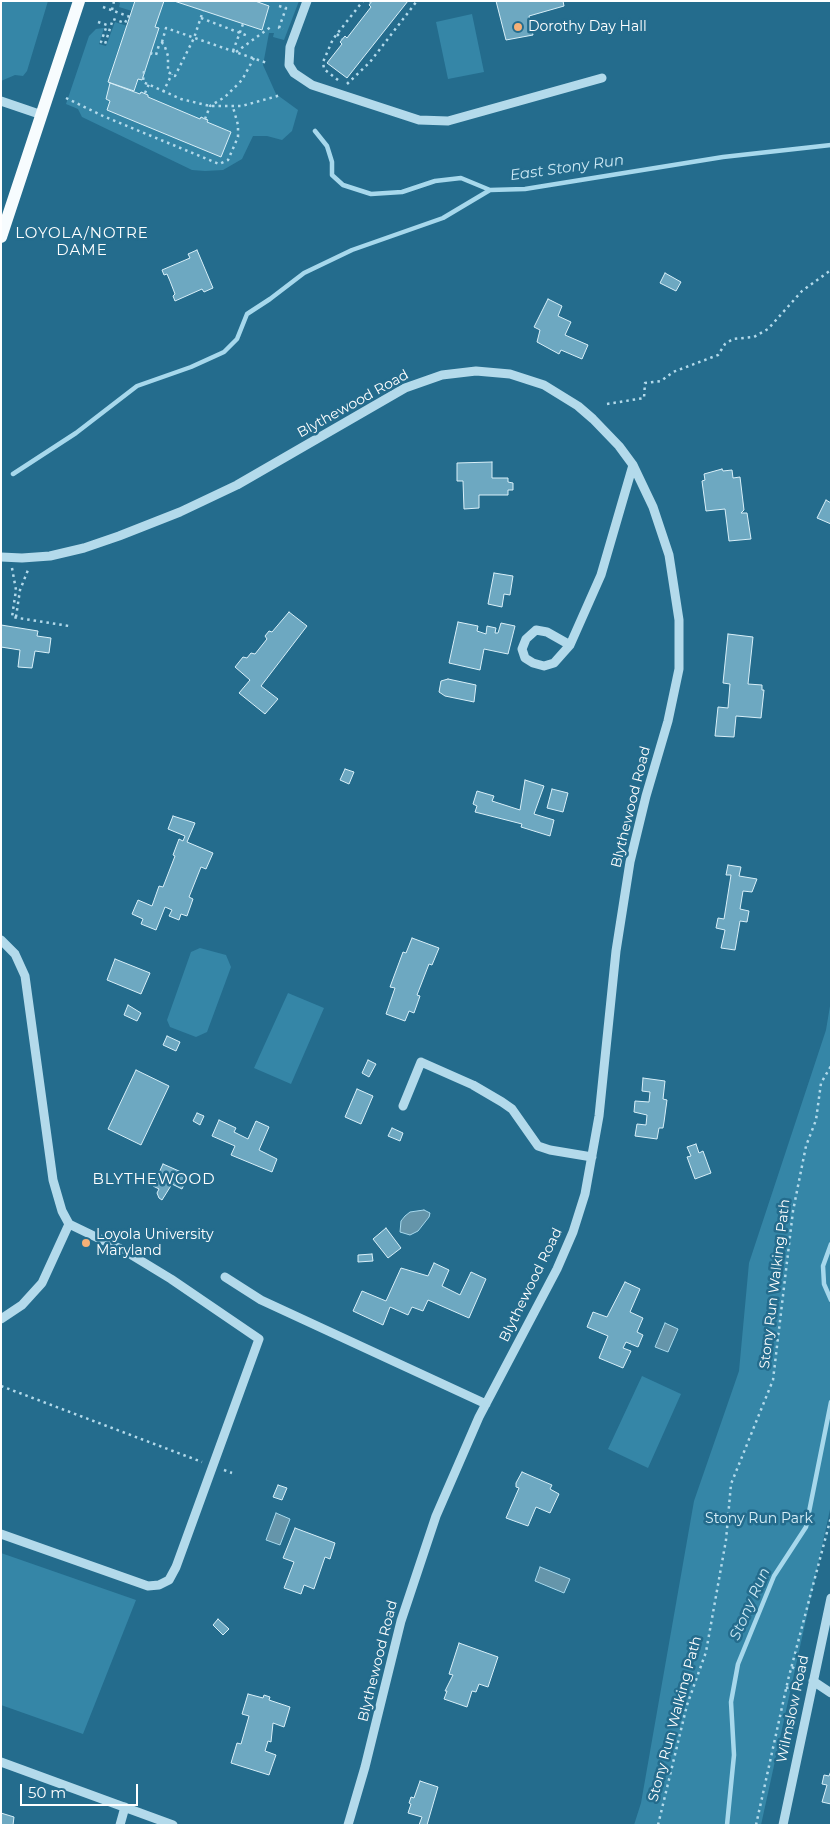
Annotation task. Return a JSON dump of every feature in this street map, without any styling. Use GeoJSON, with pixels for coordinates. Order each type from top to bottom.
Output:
{"type":"FeatureCollection","features":[{"type":"Feature","properties":{"kind":"main road"},"geometry":{"type":"LineString","coordinates":[[1,237],[79,1]]}},
{"type":"Feature","properties":{"kind":"street"},"geometry":{"type":"LineString","coordinates":[[307,1],[292,40],[289,65],[294,74],[312,84],[400,115],[434,123],[477,115],[602,78]]}},
{"type":"Feature","properties":{"kind":"street"},"geometry":{"type":"LineString","coordinates":[[1,101],[42,115]]}},
{"type":"Feature","properties":{"kind":"street","name":"Blythewood Road"},"geometry":{"type":"LineString","coordinates":[[5,557],[35,558],[67,553],[102,542],[194,506],[254,476],[405,388],[424,380],[458,372],[502,373],[544,385],[578,406],[593,419],[619,446],[633,465],[653,507],[669,555],[676,595],[679,662],[674,696],[646,796],[625,889],[616,950],[602,1091],[585,1194],[565,1250],[486,1404],[444,1494],[416,1572],[388,1668],[365,1767],[348,1825]]}},
{"type":"Feature","properties":{"kind":"street"},"geometry":{"type":"LineString","coordinates":[[570,645],[546,632],[536,630],[526,639],[522,649],[525,658],[544,666],[554,663],[570,645],[601,575],[633,465]]}},
{"type":"Feature","properties":{"kind":"street"},"geometry":{"type":"LineString","coordinates":[[1,940],[15,954],[25,976],[53,1180],[60,1206],[69,1224],[125,1252],[164,1275],[259,1339],[176,1567],[169,1580],[159,1585],[148,1586],[132,1582],[1,1534]]}},
{"type":"Feature","properties":{"kind":"street"},"geometry":{"type":"LineString","coordinates":[[403,1106],[421,1062],[473,1085],[502,1102],[519,1117],[532,1141],[543,1148],[592,1157]]}},
{"type":"Feature","properties":{"kind":"street"},"geometry":{"type":"LineString","coordinates":[[1,1319],[22,1305],[42,1283],[69,1224]]}},
{"type":"Feature","properties":{"kind":"street"},"geometry":{"type":"LineString","coordinates":[[225,1277],[279,1308],[486,1404]]}},
{"type":"Feature","properties":{"kind":"street","name":"Wilmslow Road"},"geometry":{"type":"LineString","coordinates":[[783,1825],[831,1598]]}},
{"type":"Feature","properties":{"kind":"street"},"geometry":{"type":"LineString","coordinates":[[814,1681],[831,1693]]}},
{"type":"Feature","properties":{"kind":"street"},"geometry":{"type":"LineString","coordinates":[[1,1762],[174,1825]]}},
{"type":"Feature","properties":{"kind":"street"},"geometry":{"type":"LineString","coordinates":[[120,1825],[125,1807]]}},
{"type":"Feature","properties":{"kind":"path"},"geometry":{"type":"LineString","coordinates":[[112,10],[114,1]]}},
{"type":"Feature","properties":{"kind":"path"},"geometry":{"type":"LineString","coordinates":[[363,1],[337,34],[324,58],[323,67],[340,82],[347,84],[370,62],[418,1]]}},
{"type":"Feature","properties":{"kind":"path"},"geometry":{"type":"LineString","coordinates":[[279,6],[286,8],[279,28],[283,29],[290,11]]}},
{"type":"Feature","properties":{"kind":"path"},"geometry":{"type":"LineString","coordinates":[[98,22],[107,25],[101,42],[105,44],[113,19],[125,23],[129,16],[103,7]]}},
{"type":"Feature","properties":{"kind":"path"},"geometry":{"type":"LineString","coordinates":[[162,43],[168,56],[168,72],[175,76],[194,38],[203,11]]}},
{"type":"Feature","properties":{"kind":"path"},"geometry":{"type":"LineString","coordinates":[[201,18],[248,36]]}},
{"type":"Feature","properties":{"kind":"path"},"geometry":{"type":"LineString","coordinates":[[234,51],[243,24]]}},
{"type":"Feature","properties":{"kind":"path"},"geometry":{"type":"LineString","coordinates":[[234,51],[272,26]]}},
{"type":"Feature","properties":{"kind":"path"},"geometry":{"type":"LineString","coordinates":[[150,53],[156,55],[166,28],[267,63]]}},
{"type":"Feature","properties":{"kind":"path"},"geometry":{"type":"LineString","coordinates":[[337,34],[342,39]]}},
{"type":"Feature","properties":{"kind":"path"},"geometry":{"type":"LineString","coordinates":[[204,119],[210,106],[225,97],[242,80],[254,58]]}},
{"type":"Feature","properties":{"kind":"path"},"geometry":{"type":"LineString","coordinates":[[144,71],[143,82],[163,92],[210,106],[233,108],[257,104],[282,95]]}},
{"type":"Feature","properties":{"kind":"path"},"geometry":{"type":"LineString","coordinates":[[163,92],[172,74]]}},
{"type":"Feature","properties":{"kind":"path"},"geometry":{"type":"LineString","coordinates":[[145,94],[149,84]]}},
{"type":"Feature","properties":{"kind":"path"},"geometry":{"type":"LineString","coordinates":[[66,98],[219,164],[228,160],[238,137],[238,125],[233,108]]}},
{"type":"Feature","properties":{"kind":"path"},"geometry":{"type":"LineString","coordinates":[[607,404],[644,398],[645,383],[661,381],[673,372],[718,354],[725,344],[733,339],[754,336],[768,329],[802,291],[831,270]]}},
{"type":"Feature","properties":{"kind":"path"},"geometry":{"type":"LineString","coordinates":[[5,557],[14,571],[16,590],[12,617],[69,626]]}},
{"type":"Feature","properties":{"kind":"path"},"geometry":{"type":"LineString","coordinates":[[16,617],[20,590],[35,558]]}},
{"type":"Feature","properties":{"kind":"path","name":"Stony Run Walking Path"},"geometry":{"type":"LineString","coordinates":[[658,1825],[687,1705],[706,1652],[726,1540],[732,1484],[773,1380],[792,1211],[806,1146],[816,1120],[821,1083],[831,1066]]}},
{"type":"Feature","properties":{"kind":"path"},"geometry":{"type":"LineString","coordinates":[[1,1386],[232,1473]]}},
{"type":"Feature","properties":{"kind":"path"},"geometry":{"type":"LineString","coordinates":[[756,1825],[788,1680],[831,1517]]}},
{"type":"Feature","properties":{"kind":"green space"},"geometry":{"type":"Polygon","coordinates":[[[1,1],[48,1],[27,71],[23,76],[15,75],[1,81],[1,1]]]}},
{"type":"Feature","properties":{"kind":"green space"},"geometry":{"type":"Polygon","coordinates":[[[116,1],[299,1],[284,40],[273,37],[274,33],[269,33],[263,65],[276,94],[298,110],[292,131],[282,140],[267,136],[253,136],[242,159],[223,170],[205,171],[192,170],[82,117],[78,109],[66,104],[89,36],[96,29],[104,28],[99,44],[106,46],[115,22],[127,26],[132,11],[119,7],[120,3],[116,1]]]}},
{"type":"Feature","properties":{"kind":"green space"},"geometry":{"type":"Polygon","coordinates":[[[472,14],[484,72],[448,79],[436,22],[472,14]]]}},
{"type":"Feature","properties":{"kind":"green space"},"geometry":{"type":"Polygon","coordinates":[[[200,948],[226,955],[231,967],[207,1032],[196,1037],[170,1027],[167,1020],[191,952],[200,948]]]}},
{"type":"Feature","properties":{"kind":"green space"},"geometry":{"type":"Polygon","coordinates":[[[288,993],[324,1008],[291,1084],[254,1068],[288,993]]]}},
{"type":"Feature","properties":{"kind":"green space","name":"Stony Run Park"},"geometry":{"type":"Polygon","coordinates":[[[831,1000],[831,1505],[761,1825],[634,1825],[641,1803],[694,1501],[739,1371],[749,1263],[826,1030],[831,1000]]]}},
{"type":"Feature","properties":{"kind":"green space"},"geometry":{"type":"Polygon","coordinates":[[[642,1376],[681,1394],[648,1468],[608,1449],[642,1376]]]}},
{"type":"Feature","properties":{"kind":"green space"},"geometry":{"type":"Polygon","coordinates":[[[1,1553],[136,1600],[83,1734],[1,1705],[1,1553]]]}},
{"type":"Feature","properties":{"kind":"shaded area"},"geometry":{"type":"Polygon","coordinates":[[[424,1210],[430,1213],[429,1217],[418,1231],[410,1235],[400,1232],[401,1221],[405,1216],[410,1212],[424,1210]]]}},
{"type":"Feature","properties":{"kind":"shaded area"},"geometry":{"type":"Polygon","coordinates":[[[665,1323],[678,1329],[668,1352],[655,1347],[665,1323]]]}},
{"type":"Feature","properties":{"kind":"shaded area"},"geometry":{"type":"Polygon","coordinates":[[[276,1513],[290,1519],[280,1545],[266,1540],[276,1513]]]}},
{"type":"Feature","properties":{"kind":"shaded area"},"geometry":{"type":"Polygon","coordinates":[[[540,1567],[570,1579],[564,1593],[535,1581],[540,1567]]]}},
{"type":"Feature","properties":{"kind":"building"},"geometry":{"type":"Polygon","coordinates":[[[135,1],[164,1],[155,27],[159,28],[142,80],[138,79],[134,91],[108,82],[135,1]]]}},
{"type":"Feature","properties":{"kind":"building"},"geometry":{"type":"Polygon","coordinates":[[[174,1],[255,1],[269,6],[262,30],[174,1]]]}},
{"type":"Feature","properties":{"kind":"building"},"geometry":{"type":"Polygon","coordinates":[[[372,1],[408,1],[347,78],[327,63],[342,44],[340,42],[345,36],[347,38],[371,7],[369,5],[372,1]]]}},
{"type":"Feature","properties":{"kind":"building","name":"Dorothy Day Hall"},"geometry":{"type":"Polygon","coordinates":[[[496,1],[563,1],[564,6],[529,16],[533,35],[506,40],[496,1]]]}},
{"type":"Feature","properties":{"kind":"building"},"geometry":{"type":"Polygon","coordinates":[[[110,83],[140,94],[141,92],[148,95],[148,97],[200,119],[201,117],[208,120],[207,122],[231,132],[221,157],[107,110],[110,101],[106,99],[110,83]]]}},
{"type":"Feature","properties":{"kind":"building"},"geometry":{"type":"Polygon","coordinates":[[[197,250],[213,288],[204,292],[202,289],[175,301],[173,296],[175,294],[170,281],[167,274],[164,275],[162,270],[190,258],[188,254],[197,250]]]}},
{"type":"Feature","properties":{"kind":"building"},"geometry":{"type":"Polygon","coordinates":[[[665,273],[681,282],[676,291],[660,283],[665,273]]]}},
{"type":"Feature","properties":{"kind":"building"},"geometry":{"type":"Polygon","coordinates":[[[548,299],[562,306],[558,316],[571,322],[565,335],[588,345],[582,359],[561,350],[559,354],[537,342],[540,330],[534,327],[548,299]]]}},
{"type":"Feature","properties":{"kind":"building"},"geometry":{"type":"Polygon","coordinates":[[[492,462],[492,478],[508,478],[508,482],[513,483],[513,490],[508,490],[508,495],[479,495],[479,508],[464,509],[463,481],[457,481],[457,463],[492,462]]]}},
{"type":"Feature","properties":{"kind":"building"},"geometry":{"type":"Polygon","coordinates":[[[722,469],[723,471],[732,470],[733,478],[740,477],[744,510],[741,513],[747,513],[751,539],[729,541],[725,509],[706,511],[702,481],[705,480],[704,474],[722,469]]]}},
{"type":"Feature","properties":{"kind":"building"},"geometry":{"type":"Polygon","coordinates":[[[826,500],[831,503],[831,524],[817,518],[826,500]]]}},
{"type":"Feature","properties":{"kind":"building"},"geometry":{"type":"Polygon","coordinates":[[[494,573],[513,576],[510,595],[504,594],[502,607],[488,604],[494,573]]]}},
{"type":"Feature","properties":{"kind":"building"},"geometry":{"type":"Polygon","coordinates":[[[289,612],[307,626],[261,686],[278,699],[265,714],[239,693],[250,680],[235,667],[243,657],[247,658],[251,653],[255,654],[267,639],[265,636],[269,631],[272,632],[289,612]]]}},
{"type":"Feature","properties":{"kind":"building"},"geometry":{"type":"Polygon","coordinates":[[[458,622],[478,626],[477,631],[486,634],[487,626],[496,628],[495,633],[498,633],[501,623],[515,626],[508,654],[484,649],[480,670],[449,663],[458,622]]]}},
{"type":"Feature","properties":{"kind":"building"},"geometry":{"type":"Polygon","coordinates":[[[1,625],[38,631],[37,636],[51,638],[49,653],[35,651],[32,668],[18,667],[20,650],[1,647],[1,625]]]}},
{"type":"Feature","properties":{"kind":"building"},"geometry":{"type":"Polygon","coordinates":[[[728,634],[753,637],[748,684],[762,685],[762,690],[764,690],[761,718],[736,716],[734,737],[715,736],[718,707],[728,708],[730,684],[723,683],[728,634]]]}},
{"type":"Feature","properties":{"kind":"building"},"geometry":{"type":"Polygon","coordinates":[[[448,679],[476,685],[474,702],[445,696],[439,692],[441,681],[448,679]]]}},
{"type":"Feature","properties":{"kind":"building"},"geometry":{"type":"Polygon","coordinates":[[[345,769],[354,772],[349,784],[340,780],[345,769]]]}},
{"type":"Feature","properties":{"kind":"building"},"geometry":{"type":"Polygon","coordinates":[[[525,780],[544,786],[534,814],[554,820],[550,836],[521,827],[522,824],[475,812],[477,806],[473,804],[477,791],[494,796],[492,801],[520,810],[525,780]]]}},
{"type":"Feature","properties":{"kind":"building"},"geometry":{"type":"Polygon","coordinates":[[[552,789],[568,793],[563,812],[547,808],[552,789]]]}},
{"type":"Feature","properties":{"kind":"building"},"geometry":{"type":"Polygon","coordinates":[[[173,816],[195,823],[187,842],[213,853],[206,869],[201,867],[189,897],[193,899],[187,916],[181,914],[179,920],[169,916],[172,910],[165,907],[156,930],[141,924],[143,919],[132,914],[138,900],[152,906],[159,886],[163,887],[175,856],[173,855],[179,839],[183,841],[185,836],[168,829],[173,816]]]}},
{"type":"Feature","properties":{"kind":"building"},"geometry":{"type":"Polygon","coordinates":[[[728,865],[741,867],[739,876],[757,879],[752,892],[743,891],[740,909],[749,911],[747,922],[740,921],[735,950],[721,948],[725,930],[716,928],[718,918],[724,919],[731,875],[726,875],[728,865]]]}},
{"type":"Feature","properties":{"kind":"building"},"geometry":{"type":"Polygon","coordinates":[[[412,938],[439,948],[432,965],[429,964],[417,995],[420,996],[414,1013],[409,1011],[405,1021],[386,1014],[395,988],[390,987],[403,952],[406,953],[412,938]]]}},
{"type":"Feature","properties":{"kind":"building"},"geometry":{"type":"Polygon","coordinates":[[[115,959],[150,973],[141,994],[107,980],[115,959]]]}},
{"type":"Feature","properties":{"kind":"building"},"geometry":{"type":"Polygon","coordinates":[[[128,1005],[141,1013],[137,1021],[124,1015],[128,1005]]]}},
{"type":"Feature","properties":{"kind":"building"},"geometry":{"type":"Polygon","coordinates":[[[167,1036],[180,1042],[176,1051],[163,1045],[167,1036]]]}},
{"type":"Feature","properties":{"kind":"building"},"geometry":{"type":"Polygon","coordinates":[[[368,1060],[376,1064],[369,1077],[362,1073],[368,1060]]]}},
{"type":"Feature","properties":{"kind":"building"},"geometry":{"type":"Polygon","coordinates":[[[136,1070],[169,1086],[141,1145],[108,1129],[136,1070]]]}},
{"type":"Feature","properties":{"kind":"building"},"geometry":{"type":"Polygon","coordinates":[[[643,1078],[665,1081],[663,1099],[667,1100],[664,1122],[663,1128],[659,1128],[657,1139],[635,1136],[637,1124],[646,1125],[647,1115],[634,1112],[635,1101],[649,1102],[650,1092],[642,1091],[643,1078]]]}},
{"type":"Feature","properties":{"kind":"building"},"geometry":{"type":"Polygon","coordinates":[[[357,1089],[373,1096],[361,1124],[345,1117],[357,1089]]]}},
{"type":"Feature","properties":{"kind":"building"},"geometry":{"type":"Polygon","coordinates":[[[197,1113],[204,1116],[200,1125],[193,1121],[197,1113]]]}},
{"type":"Feature","properties":{"kind":"building"},"geometry":{"type":"Polygon","coordinates":[[[219,1120],[236,1128],[234,1132],[248,1139],[256,1121],[269,1127],[259,1150],[277,1159],[272,1172],[231,1155],[235,1146],[212,1136],[219,1120]]]}},
{"type":"Feature","properties":{"kind":"building"},"geometry":{"type":"Polygon","coordinates":[[[392,1128],[403,1133],[400,1141],[388,1136],[392,1128]]]}},
{"type":"Feature","properties":{"kind":"building"},"geometry":{"type":"Polygon","coordinates":[[[696,1144],[699,1153],[703,1151],[711,1173],[695,1179],[687,1157],[691,1156],[687,1147],[696,1144]]]}},
{"type":"Feature","properties":{"kind":"building"},"geometry":{"type":"Polygon","coordinates":[[[163,1164],[188,1175],[182,1189],[172,1184],[162,1200],[157,1193],[159,1189],[153,1186],[163,1164]]]}},
{"type":"Feature","properties":{"kind":"building"},"geometry":{"type":"Polygon","coordinates":[[[386,1228],[401,1248],[388,1258],[373,1239],[386,1228]]]}},
{"type":"Feature","properties":{"kind":"building"},"geometry":{"type":"Polygon","coordinates":[[[372,1254],[373,1261],[358,1262],[358,1255],[372,1254]]]}},
{"type":"Feature","properties":{"kind":"building"},"geometry":{"type":"Polygon","coordinates":[[[434,1263],[449,1270],[442,1286],[460,1295],[471,1272],[486,1279],[469,1318],[428,1300],[423,1311],[412,1307],[408,1315],[390,1307],[383,1325],[353,1311],[362,1291],[386,1301],[401,1268],[428,1276],[434,1263]]]}},
{"type":"Feature","properties":{"kind":"building"},"geometry":{"type":"Polygon","coordinates":[[[625,1282],[640,1289],[630,1312],[643,1318],[637,1332],[643,1335],[638,1347],[626,1342],[623,1348],[631,1351],[623,1368],[599,1358],[608,1336],[587,1327],[593,1312],[607,1317],[625,1282]]]}},
{"type":"Feature","properties":{"kind":"building"},"geometry":{"type":"Polygon","coordinates":[[[522,1472],[552,1485],[550,1489],[559,1494],[550,1513],[536,1507],[528,1526],[506,1518],[519,1488],[516,1487],[516,1483],[522,1472]]]}},
{"type":"Feature","properties":{"kind":"building"},"geometry":{"type":"Polygon","coordinates":[[[278,1485],[287,1488],[282,1500],[273,1497],[278,1485]]]}},
{"type":"Feature","properties":{"kind":"building"},"geometry":{"type":"Polygon","coordinates":[[[295,1528],[335,1543],[330,1559],[325,1557],[314,1589],[304,1585],[301,1594],[284,1588],[294,1562],[283,1558],[295,1528]]]}},
{"type":"Feature","properties":{"kind":"building"},"geometry":{"type":"Polygon","coordinates":[[[218,1619],[229,1629],[223,1635],[213,1625],[218,1619]]]}},
{"type":"Feature","properties":{"kind":"building"},"geometry":{"type":"Polygon","coordinates":[[[459,1643],[498,1657],[488,1687],[479,1684],[476,1692],[472,1691],[467,1707],[444,1699],[447,1691],[445,1691],[453,1675],[449,1674],[459,1643]]]}},
{"type":"Feature","properties":{"kind":"building"},"geometry":{"type":"Polygon","coordinates":[[[248,1694],[263,1698],[264,1695],[270,1697],[269,1700],[290,1707],[284,1727],[273,1723],[271,1742],[268,1741],[265,1751],[276,1755],[269,1775],[231,1763],[237,1743],[241,1744],[249,1716],[242,1714],[248,1694]]]}},
{"type":"Feature","properties":{"kind":"building"},"geometry":{"type":"Polygon","coordinates":[[[831,1771],[831,1804],[822,1802],[827,1785],[822,1784],[824,1775],[829,1776],[831,1771]]]}},
{"type":"Feature","properties":{"kind":"building"},"geometry":{"type":"Polygon","coordinates":[[[420,1781],[438,1787],[427,1825],[419,1825],[422,1817],[408,1813],[411,1797],[414,1798],[420,1781]]]}},
{"type":"Feature","properties":{"kind":"building"},"geometry":{"type":"Polygon","coordinates":[[[1,1813],[14,1817],[13,1825],[1,1825],[1,1813]]]}},
{"type":"Feature","properties":{"kind":"waterway","name":"East Stony Run"},"geometry":{"type":"LineString","coordinates":[[315,131],[327,146],[332,162],[332,175],[343,185],[371,194],[402,192],[435,181],[461,178],[490,190],[525,189],[723,157],[831,145]]}},
{"type":"Feature","properties":{"kind":"waterway"},"geometry":{"type":"LineString","coordinates":[[13,474],[76,433],[137,386],[191,367],[224,352],[237,339],[247,314],[304,273],[352,250],[443,218],[490,190]]}},
{"type":"Feature","properties":{"kind":"waterway","name":"Stony Run"},"geometry":{"type":"LineString","coordinates":[[831,1244],[823,1266],[824,1284],[831,1300]]}},
{"type":"Feature","properties":{"kind":"waterway","name":"Stony Run"},"geometry":{"type":"LineString","coordinates":[[727,1825],[734,1755],[731,1702],[738,1664],[774,1576],[806,1527],[831,1402]]}},
{"type":"Feature","properties":{"kind":"place","name":"Dorothy Day Hall"},"geometry":{"type":"Point","coordinates":[518,27]}},
{"type":"Feature","properties":{"kind":"place","name":"Loyola University Maryland"},"geometry":{"type":"Point","coordinates":[86,1243]}},
{"type":"Feature","properties":{"kind":"district","name":"LOYOLA/NOTRE DAME"},"geometry":{"type":"Point","coordinates":[82,242]}},
{"type":"Feature","properties":{"kind":"district","name":"BLYTHEWOOD"},"geometry":{"type":"Point","coordinates":[154,1180]}}]}
